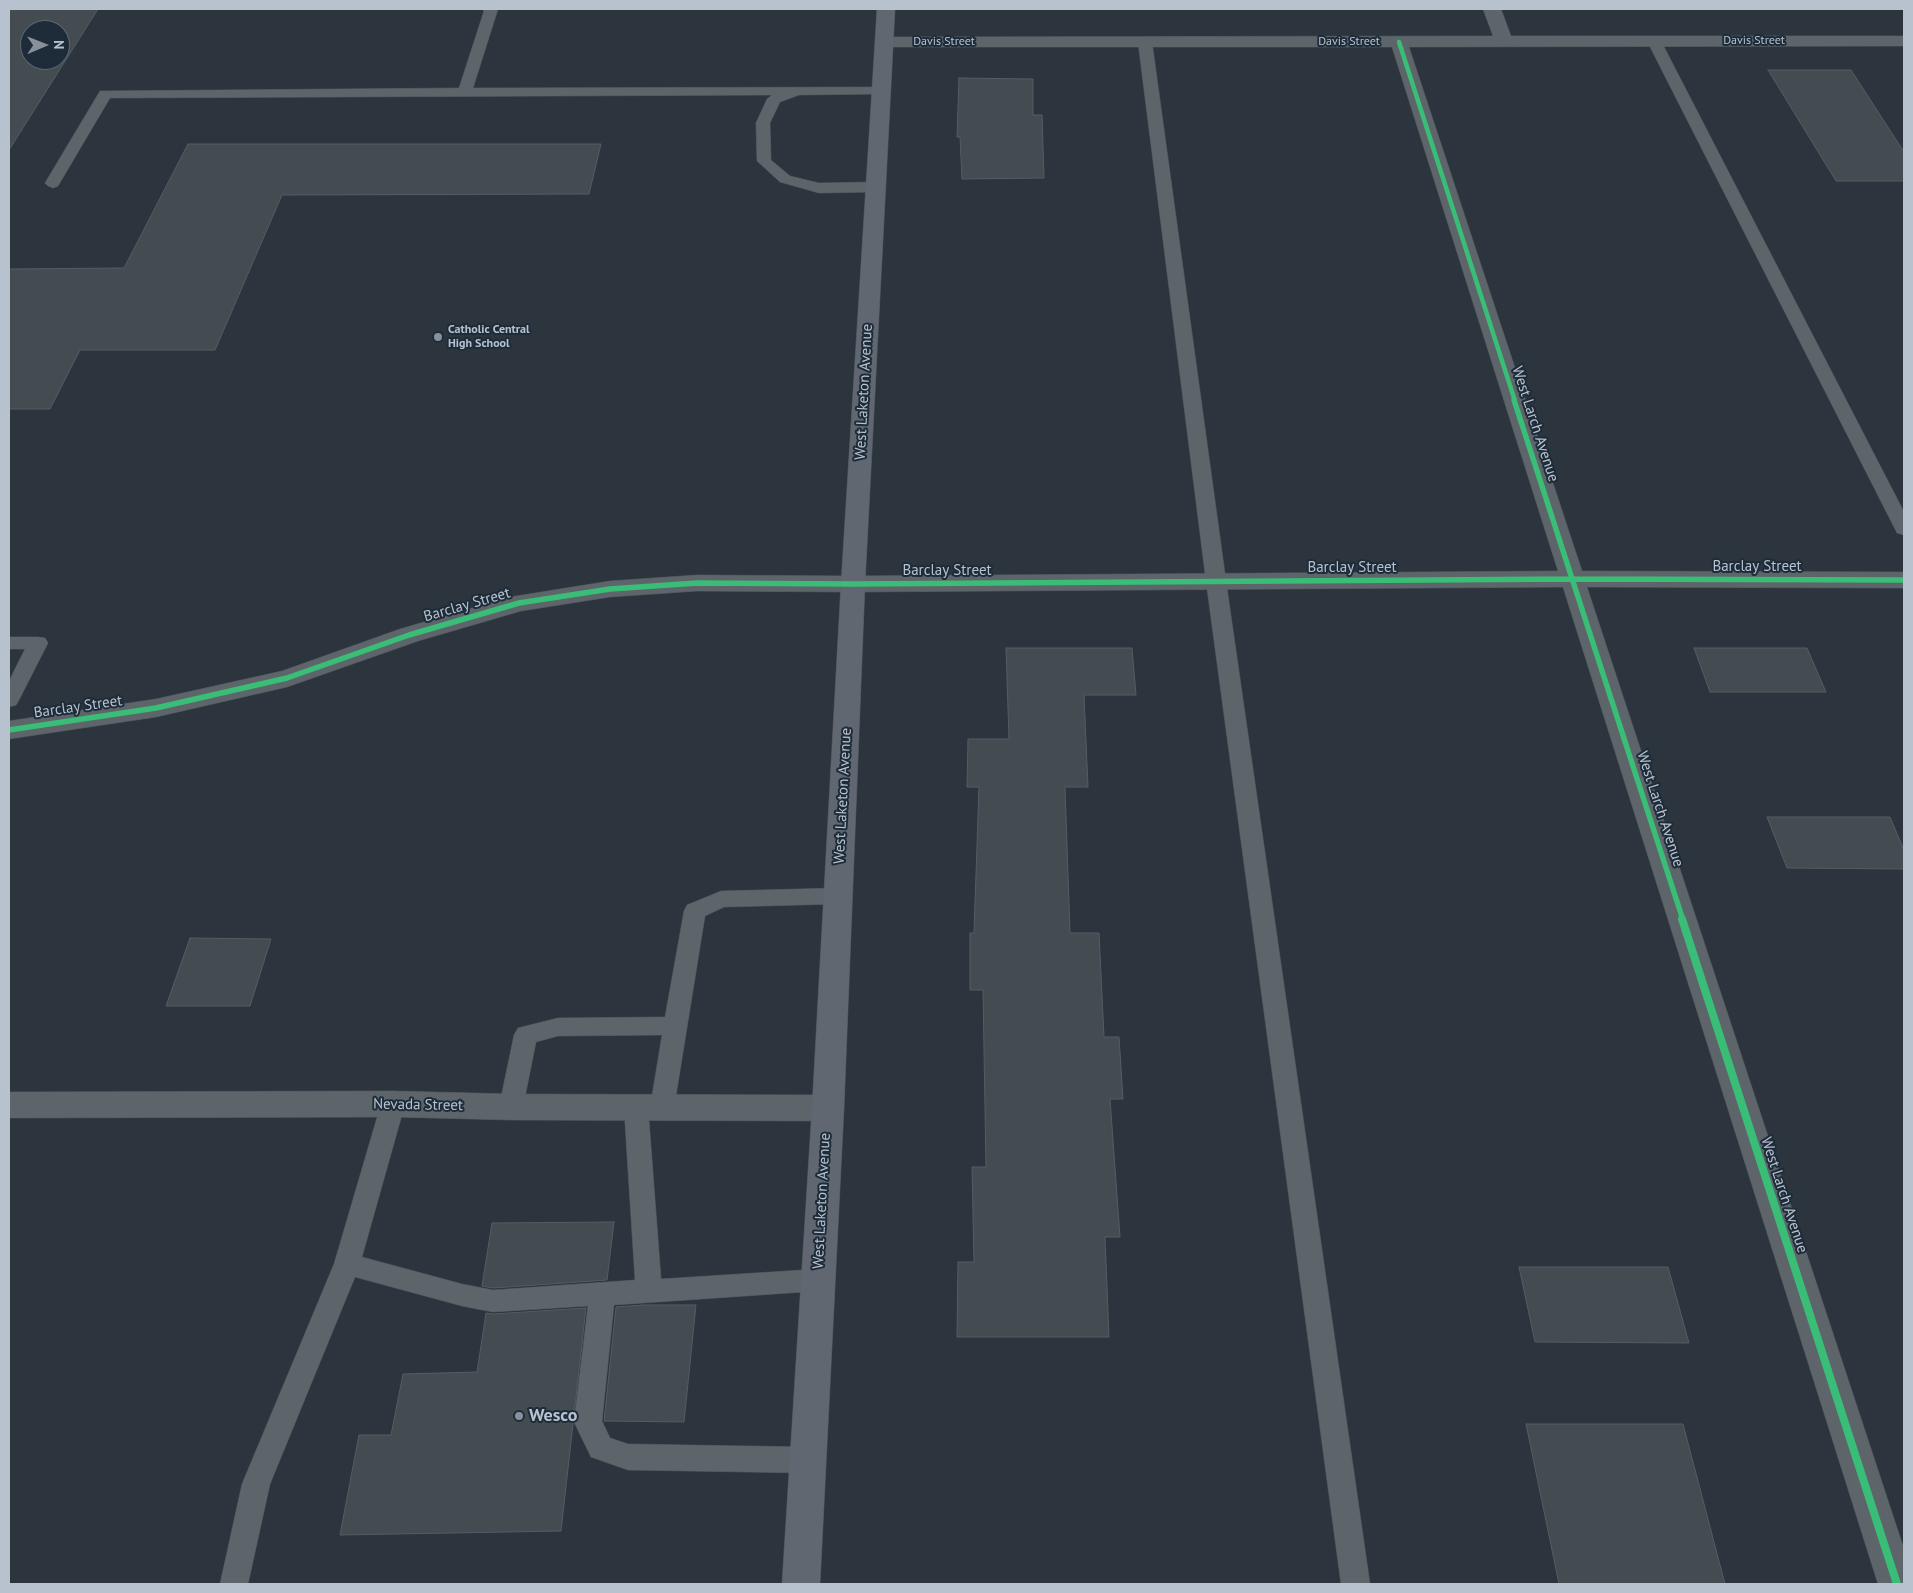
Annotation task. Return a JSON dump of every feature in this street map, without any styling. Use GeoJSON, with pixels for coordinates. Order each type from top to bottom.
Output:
{"type":"FeatureCollection","features":[{"type":"Feature","properties":{"kind":"main road","name":"West Laketon Avenue"},"geometry":{"type":"LineString","coordinates":[[801,1584],[828,1108],[852,584],[886,9]]}},
{"type":"Feature","properties":{"kind":"street"},"geometry":{"type":"LineString","coordinates":[[1492,9],[1504,41]]}},
{"type":"Feature","properties":{"kind":"street","name":"Davis Street"},"geometry":{"type":"LineString","coordinates":[[884,42],[1904,41]]}},
{"type":"Feature","properties":{"kind":"street","name":"West Larch Avenue"},"geometry":{"type":"LineString","coordinates":[[1398,42],[1898,1584]]}},
{"type":"Feature","properties":{"kind":"street","name":"Barclay Street"},"geometry":{"type":"LineString","coordinates":[[9,730],[156,708],[287,678],[409,634],[519,603],[610,590],[697,583],[1904,580]]}},
{"type":"Feature","properties":{"kind":"street","name":"Nevada Street"},"geometry":{"type":"LineString","coordinates":[[9,1105],[393,1104],[510,1107],[828,1108]]}},
{"type":"Feature","properties":{"kind":"lane"},"geometry":{"type":"LineString","coordinates":[[465,92],[491,10],[489,9]]}},
{"type":"Feature","properties":{"kind":"lane"},"geometry":{"type":"LineString","coordinates":[[1654,41],[1904,529]]}},
{"type":"Feature","properties":{"kind":"lane"},"geometry":{"type":"LineString","coordinates":[[1144,42],[1216,581],[1356,1584]]}},
{"type":"Feature","properties":{"kind":"lane"},"geometry":{"type":"LineString","coordinates":[[53,183],[105,94],[880,90]]}},
{"type":"Feature","properties":{"kind":"lane"},"geometry":{"type":"LineString","coordinates":[[798,91],[774,99],[763,123],[764,161],[785,179],[819,188],[875,187]]}},
{"type":"Feature","properties":{"kind":"lane"},"geometry":{"type":"LineString","coordinates":[[9,643],[38,643],[9,700]]}},
{"type":"Feature","properties":{"kind":"lane"},"geometry":{"type":"LineString","coordinates":[[649,1292],[649,1108],[675,1026],[695,912],[721,899],[838,896]]}},
{"type":"Feature","properties":{"kind":"lane"},"geometry":{"type":"LineString","coordinates":[[510,1107],[526,1035],[558,1027],[675,1026]]}},
{"type":"Feature","properties":{"kind":"lane"},"geometry":{"type":"LineString","coordinates":[[234,1584],[256,1484],[347,1264],[393,1104]]}},
{"type":"Feature","properties":{"kind":"lane"},"geometry":{"type":"LineString","coordinates":[[347,1264],[462,1295],[493,1301],[818,1280]]}},
{"type":"Feature","properties":{"kind":"lane"},"geometry":{"type":"LineString","coordinates":[[602,1295],[588,1422],[601,1448],[628,1457],[808,1460]]}},
{"type":"Feature","properties":{"kind":"building"},"geometry":{"type":"Polygon","coordinates":[[[9,9],[98,9],[70,53],[70,20],[20,20],[20,70],[59,70],[9,150],[9,9]]]}},
{"type":"Feature","properties":{"kind":"building"},"geometry":{"type":"Polygon","coordinates":[[[1768,70],[1851,70],[1904,152],[1904,181],[1836,181],[1768,70]]]}},
{"type":"Feature","properties":{"kind":"building"},"geometry":{"type":"Polygon","coordinates":[[[959,78],[1033,79],[1033,115],[1042,115],[1044,178],[962,179],[960,137],[957,137],[959,78]]]}},
{"type":"Feature","properties":{"kind":"building"},"geometry":{"type":"Polygon","coordinates":[[[188,144],[601,144],[589,194],[282,195],[215,350],[80,350],[50,409],[9,409],[9,269],[124,268],[188,144]]]}},
{"type":"Feature","properties":{"kind":"building"},"geometry":{"type":"Polygon","coordinates":[[[1006,648],[1132,648],[1136,695],[1084,695],[1088,787],[1065,787],[1070,933],[1099,933],[1104,1037],[1119,1037],[1123,1099],[1110,1099],[1120,1237],[1105,1237],[1109,1337],[957,1337],[958,1262],[974,1262],[972,1167],[986,1167],[983,990],[970,990],[970,933],[974,933],[979,787],[967,787],[968,739],[1009,739],[1006,648]]]}},
{"type":"Feature","properties":{"kind":"building"},"geometry":{"type":"Polygon","coordinates":[[[1694,648],[1807,648],[1826,692],[1710,692],[1694,648]]]}},
{"type":"Feature","properties":{"kind":"building"},"geometry":{"type":"Polygon","coordinates":[[[1767,817],[1890,817],[1904,850],[1904,869],[1787,868],[1767,817]]]}},
{"type":"Feature","properties":{"kind":"building"},"geometry":{"type":"Polygon","coordinates":[[[190,938],[271,939],[250,1006],[166,1006],[190,938]]]}},
{"type":"Feature","properties":{"kind":"building"},"geometry":{"type":"Polygon","coordinates":[[[614,1222],[607,1280],[493,1288],[482,1286],[492,1223],[614,1222]]]}},
{"type":"Feature","properties":{"kind":"building"},"geometry":{"type":"Polygon","coordinates":[[[1519,1267],[1668,1267],[1689,1343],[1535,1342],[1519,1267]]]}},
{"type":"Feature","properties":{"kind":"building"},"geometry":{"type":"Polygon","coordinates":[[[696,1305],[684,1422],[604,1421],[616,1307],[696,1305]]]}},
{"type":"Feature","properties":{"kind":"building"},"geometry":{"type":"Polygon","coordinates":[[[586,1308],[561,1531],[340,1535],[359,1435],[391,1435],[403,1374],[477,1372],[486,1313],[586,1308]]]}},
{"type":"Feature","properties":{"kind":"building"},"geometry":{"type":"Polygon","coordinates":[[[1526,1424],[1683,1424],[1725,1584],[1559,1584],[1526,1424]]]}},
{"type":"Feature","properties":{"kind":"cycle path"},"geometry":{"type":"LineString","coordinates":[[1399,42],[1897,1584]]}},
{"type":"Feature","properties":{"kind":"cycle path"},"geometry":{"type":"LineString","coordinates":[[9,730],[156,708],[287,678],[409,635],[519,603],[610,589],[697,583],[853,584],[1572,579],[1904,580]]}},
{"type":"Feature","properties":{"kind":"place","name":"Catholic Central High School"},"geometry":{"type":"Point","coordinates":[438,337]}},
{"type":"Feature","properties":{"kind":"place","name":"Wesco"},"geometry":{"type":"Point","coordinates":[519,1416]}}]}
